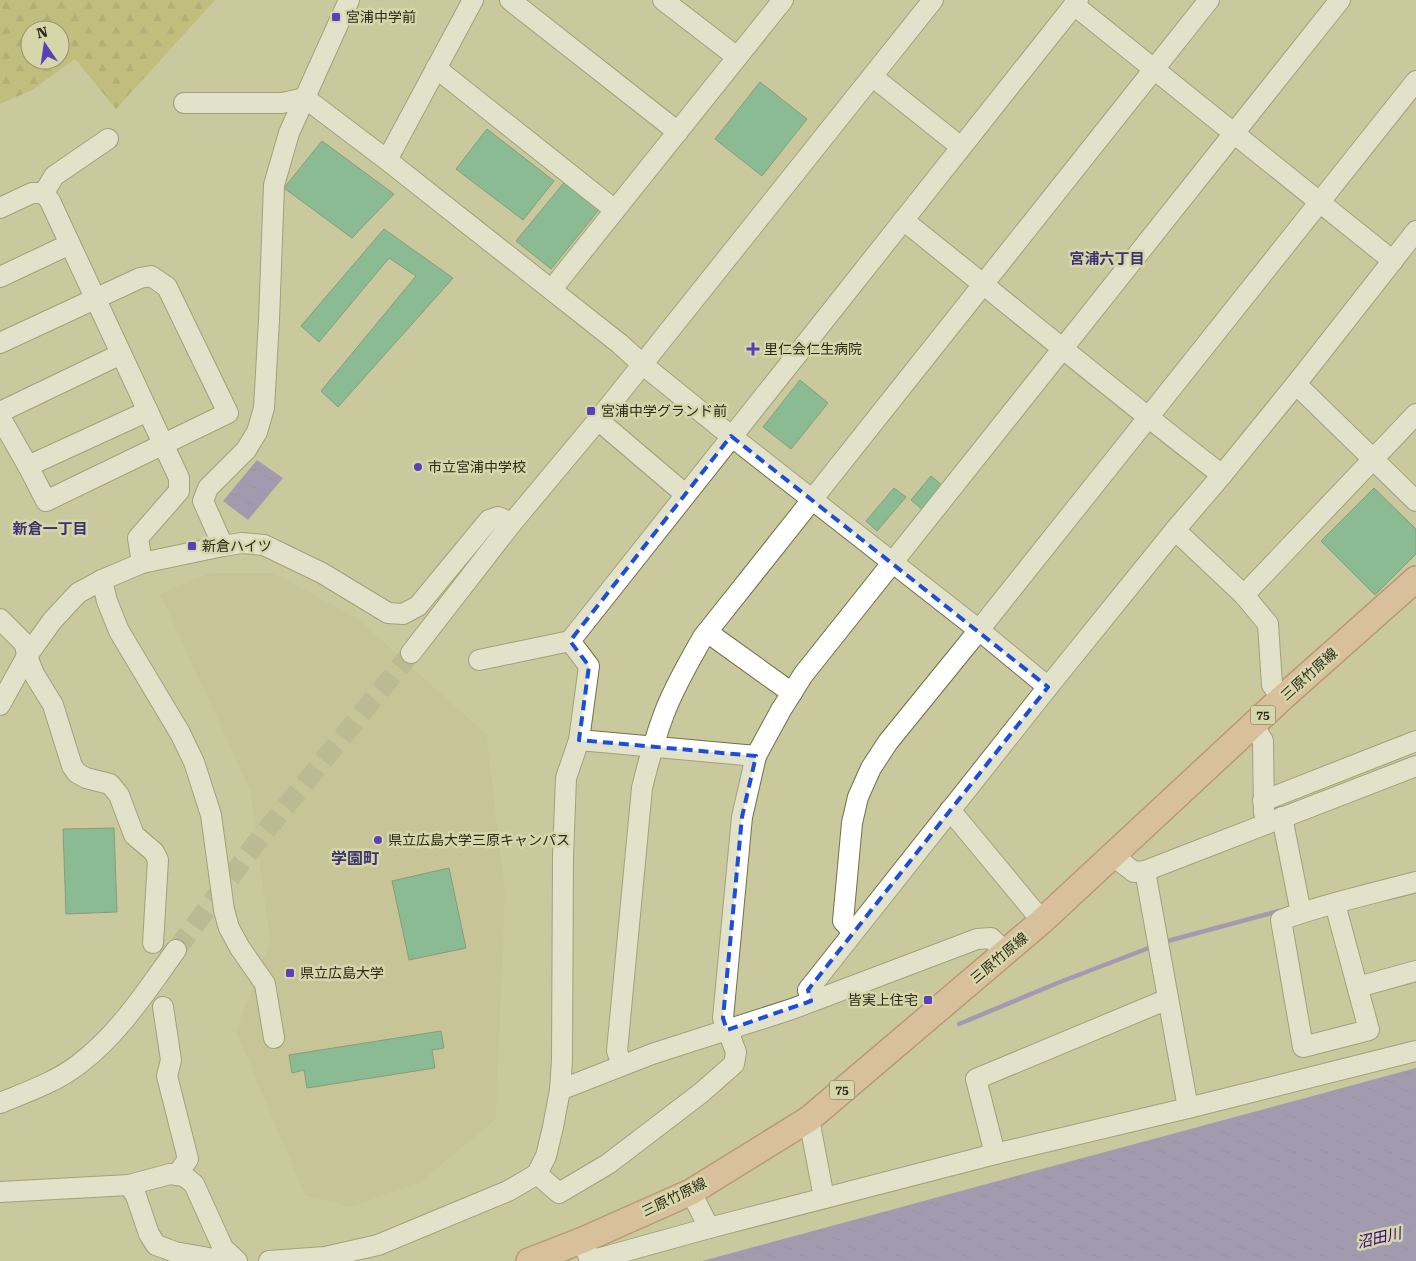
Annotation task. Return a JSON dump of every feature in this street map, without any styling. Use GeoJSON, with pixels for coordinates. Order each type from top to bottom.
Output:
{"type":"FeatureCollection","features":[{"type":"Feature","properties":{"kind":"main road","name":"三原竹原線"},"geometry":{"type":"LineString","coordinates":[[529,1261],[583,1240],[691,1192],[809,1119],[1042,921],[1253,724],[1416,579]]}},
{"type":"Feature","properties":{"kind":"street"},"geometry":{"type":"LineString","coordinates":[[223,546],[203,501],[208,488],[246,450],[257,432],[264,408],[274,185],[289,133],[349,0]]}},
{"type":"Feature","properties":{"kind":"street"},"geometry":{"type":"LineString","coordinates":[[388,160],[473,0]]}},
{"type":"Feature","properties":{"kind":"street"},"geometry":{"type":"LineString","coordinates":[[510,0],[678,132]]}},
{"type":"Feature","properties":{"kind":"street"},"geometry":{"type":"LineString","coordinates":[[663,0],[737,57]]}},
{"type":"Feature","properties":{"kind":"street"},"geometry":{"type":"LineString","coordinates":[[552,289],[783,0]]}},
{"type":"Feature","properties":{"kind":"street"},"geometry":{"type":"LineString","coordinates":[[411,653],[512,523],[598,420],[934,0]]}},
{"type":"Feature","properties":{"kind":"street"},"geometry":{"type":"LineString","coordinates":[[622,1065],[617,1051],[642,788],[664,713],[682,674],[707,632],[1209,0]]}},
{"type":"Feature","properties":{"kind":"street"},"geometry":{"type":"LineString","coordinates":[[537,1174],[559,1193],[608,1164],[701,1093],[734,1064],[736,1052],[723,1018],[742,817],[756,756],[781,710],[803,675],[1340,0]]}},
{"type":"Feature","properties":{"kind":"street"},"geometry":{"type":"LineString","coordinates":[[479,660],[570,641],[1076,3],[1154,69],[1392,261]]}},
{"type":"Feature","properties":{"kind":"street"},"geometry":{"type":"LineString","coordinates":[[436,68],[615,210]]}},
{"type":"Feature","properties":{"kind":"street"},"geometry":{"type":"LineString","coordinates":[[873,77],[961,147]]}},
{"type":"Feature","properties":{"kind":"street"},"geometry":{"type":"LineString","coordinates":[[853,932],[843,921],[852,822],[858,798],[871,768],[888,742],[1416,81]]}},
{"type":"Feature","properties":{"kind":"street"},"geometry":{"type":"LineString","coordinates":[[184,103],[282,104],[305,98]]}},
{"type":"Feature","properties":{"kind":"street"},"geometry":{"type":"LineString","coordinates":[[305,98],[388,160],[552,289],[731,436],[979,630],[1048,687]]}},
{"type":"Feature","properties":{"kind":"street"},"geometry":{"type":"LineString","coordinates":[[44,193],[54,176],[108,139]]}},
{"type":"Feature","properties":{"kind":"street"},"geometry":{"type":"LineString","coordinates":[[0,208],[32,193],[44,193]]}},
{"type":"Feature","properties":{"kind":"street"},"geometry":{"type":"LineString","coordinates":[[44,193],[50,201],[179,478],[179,491],[138,538],[142,563]]}},
{"type":"Feature","properties":{"kind":"street"},"geometry":{"type":"LineString","coordinates":[[903,220],[1148,418],[1222,475]]}},
{"type":"Feature","properties":{"kind":"street"},"geometry":{"type":"LineString","coordinates":[[811,1001],[808,990],[853,932],[1048,687],[1296,384],[1416,231]]}},
{"type":"Feature","properties":{"kind":"street"},"geometry":{"type":"LineString","coordinates":[[0,277],[70,244]]}},
{"type":"Feature","properties":{"kind":"street"},"geometry":{"type":"LineString","coordinates":[[0,343],[140,278],[151,276],[167,287],[228,413],[46,501],[0,416]]}},
{"type":"Feature","properties":{"kind":"street"},"geometry":{"type":"LineString","coordinates":[[0,412],[121,354]]}},
{"type":"Feature","properties":{"kind":"street"},"geometry":{"type":"LineString","coordinates":[[1296,384],[1416,501]]}},
{"type":"Feature","properties":{"kind":"street"},"geometry":{"type":"LineString","coordinates":[[28,466],[148,411]]}},
{"type":"Feature","properties":{"kind":"street"},"geometry":{"type":"LineString","coordinates":[[1244,595],[1416,414]]}},
{"type":"Feature","properties":{"kind":"street"},"geometry":{"type":"LineString","coordinates":[[598,420],[686,494]]}},
{"type":"Feature","properties":{"kind":"street"},"geometry":{"type":"LineString","coordinates":[[0,705],[27,656],[52,621],[78,593],[102,580],[142,563],[242,543],[264,545],[322,573],[388,613],[403,614],[418,606],[489,520],[498,517],[512,523]]}},
{"type":"Feature","properties":{"kind":"street"},"geometry":{"type":"LineString","coordinates":[[1175,530],[1244,595],[1268,624],[1272,686],[1282,698]]}},
{"type":"Feature","properties":{"kind":"street"},"geometry":{"type":"LineString","coordinates":[[102,580],[107,601],[119,631],[180,733],[194,762],[211,816],[224,910],[229,928],[240,948],[265,984],[274,1038]]}},
{"type":"Feature","properties":{"kind":"street"},"geometry":{"type":"LineString","coordinates":[[0,619],[25,644],[27,656],[34,674],[53,705],[72,766],[77,773],[86,778],[110,784],[119,795],[134,835],[154,852],[158,860],[152,943]]}},
{"type":"Feature","properties":{"kind":"street"},"geometry":{"type":"LineString","coordinates":[[707,632],[792,693]]}},
{"type":"Feature","properties":{"kind":"street"},"geometry":{"type":"LineString","coordinates":[[269,1261],[325,1256],[378,1245],[508,1191],[537,1174],[546,1156],[560,1090],[562,1060],[563,874],[566,778],[579,740],[589,666],[570,641]]}},
{"type":"Feature","properties":{"kind":"street"},"geometry":{"type":"LineString","coordinates":[[1253,724],[1263,741],[1270,811],[1301,913]]}},
{"type":"Feature","properties":{"kind":"street"},"geometry":{"type":"LineString","coordinates":[[579,740],[756,756]]}},
{"type":"Feature","properties":{"kind":"street"},"geometry":{"type":"LineString","coordinates":[[1112,855],[1134,872],[1145,871],[1230,838],[1270,811],[1416,741]]}},
{"type":"Feature","properties":{"kind":"street"},"geometry":{"type":"LineString","coordinates":[[1270,811],[1416,766]]}},
{"type":"Feature","properties":{"kind":"street"},"geometry":{"type":"LineString","coordinates":[[950,810],[1042,921]]}},
{"type":"Feature","properties":{"kind":"street"},"geometry":{"type":"LineString","coordinates":[[1145,871],[1188,1108]]}},
{"type":"Feature","properties":{"kind":"street"},"geometry":{"type":"LineString","coordinates":[[1335,904],[1369,1030],[1303,1047],[1281,920],[1301,913],[1416,882]]}},
{"type":"Feature","properties":{"kind":"street"},"geometry":{"type":"LineString","coordinates":[[560,1090],[652,1054],[811,1001],[977,939],[991,938],[1005,952]]}},
{"type":"Feature","properties":{"kind":"street"},"geometry":{"type":"LineString","coordinates":[[0,1103],[42,1086],[78,1065],[100,1046],[139,1001],[176,950]]}},
{"type":"Feature","properties":{"kind":"street"},"geometry":{"type":"LineString","coordinates":[[1358,987],[1416,971]]}},
{"type":"Feature","properties":{"kind":"street"},"geometry":{"type":"LineString","coordinates":[[995,1154],[976,1079],[1168,999]]}},
{"type":"Feature","properties":{"kind":"street"},"geometry":{"type":"LineString","coordinates":[[163,1007],[171,1060],[167,1076],[188,1159],[177,1175]]}},
{"type":"Feature","properties":{"kind":"street"},"geometry":{"type":"LineString","coordinates":[[583,1240],[590,1261],[709,1228],[995,1154],[1416,1051]]}},
{"type":"Feature","properties":{"kind":"street"},"geometry":{"type":"LineString","coordinates":[[809,1119],[824,1198]]}},
{"type":"Feature","properties":{"kind":"street"},"geometry":{"type":"LineString","coordinates":[[0,1192],[129,1185],[170,1174],[184,1176],[194,1184],[223,1248],[236,1261]]}},
{"type":"Feature","properties":{"kind":"street"},"geometry":{"type":"LineString","coordinates":[[129,1185],[136,1196],[149,1234],[156,1245],[175,1252],[226,1261]]}},
{"type":"Feature","properties":{"kind":"street"},"geometry":{"type":"LineString","coordinates":[[691,1192],[709,1228]]}},
{"type":"Feature","properties":{"kind":"highlighted area"},"geometry":{"type":"Polygon","coordinates":[[[731,436],[1048,687],[808,990],[811,1001],[727,1030],[723,1018],[742,817],[756,756],[579,740],[589,666],[570,641],[731,436]]]}},
{"type":"Feature","properties":{"kind":"shaded area","name":"県立広島大学三原キャンパス"},"geometry":{"type":"Polygon","coordinates":[[[209,573],[274,573],[358,619],[486,734],[505,891],[496,1119],[421,1182],[351,1207],[305,1195],[236,1031],[270,942],[250,789],[160,594],[209,573]]]}},
{"type":"Feature","properties":{"kind":"green space"},"geometry":{"type":"Polygon","coordinates":[[[0,0],[215,0],[116,109],[75,59],[70,63],[70,20],[20,20],[20,70],[60,70],[32,90],[0,104],[0,0]]]}},
{"type":"Feature","properties":{"kind":"water"},"geometry":{"type":"Polygon","coordinates":[[[257,460],[283,478],[248,520],[223,501],[257,460]]]}},
{"type":"Feature","properties":{"kind":"water","name":"沼田川"},"geometry":{"type":"Polygon","coordinates":[[[1416,1068],[1416,1261],[702,1261],[1416,1068]]]}},
{"type":"Feature","properties":{"kind":"building"},"geometry":{"type":"Polygon","coordinates":[[[760,82],[807,119],[762,176],[715,139],[760,82]]]}},
{"type":"Feature","properties":{"kind":"building"},"geometry":{"type":"Polygon","coordinates":[[[487,129],[554,181],[523,220],[456,169],[487,129]]]}},
{"type":"Feature","properties":{"kind":"building"},"geometry":{"type":"Polygon","coordinates":[[[322,141],[394,194],[352,238],[284,188],[322,141]]]}},
{"type":"Feature","properties":{"kind":"building"},"geometry":{"type":"Polygon","coordinates":[[[567,179],[602,206],[551,269],[516,241],[567,179]]]}},
{"type":"Feature","properties":{"kind":"building"},"geometry":{"type":"Polygon","coordinates":[[[384,229],[453,278],[338,407],[321,391],[416,276],[389,258],[319,342],[301,326],[384,229]]]}},
{"type":"Feature","properties":{"kind":"building"},"geometry":{"type":"Polygon","coordinates":[[[800,380],[828,403],[791,449],[763,427],[800,380]]]}},
{"type":"Feature","properties":{"kind":"building"},"geometry":{"type":"Polygon","coordinates":[[[931,476],[943,486],[923,510],[911,500],[931,476]]]}},
{"type":"Feature","properties":{"kind":"building"},"geometry":{"type":"Polygon","coordinates":[[[894,488],[906,497],[877,531],[866,521],[894,488]]]}},
{"type":"Feature","properties":{"kind":"building"},"geometry":{"type":"Polygon","coordinates":[[[1374,488],[1416,529],[1416,554],[1375,595],[1321,541],[1374,488]]]}},
{"type":"Feature","properties":{"kind":"building"},"geometry":{"type":"Polygon","coordinates":[[[114,828],[117,912],[66,914],[63,829],[114,828]]]}},
{"type":"Feature","properties":{"kind":"building"},"geometry":{"type":"Polygon","coordinates":[[[449,868],[466,948],[409,960],[392,881],[449,868]]]}},
{"type":"Feature","properties":{"kind":"building"},"geometry":{"type":"Polygon","coordinates":[[[441,1031],[444,1048],[432,1050],[435,1068],[307,1088],[304,1070],[292,1073],[289,1055],[441,1031]]]}},
{"type":"Feature","properties":{"kind":"waterway"},"geometry":{"type":"LineString","coordinates":[[1164,942],[1279,911]]}},
{"type":"Feature","properties":{"kind":"waterway"},"geometry":{"type":"LineString","coordinates":[[959,1024],[1154,946]]}},
{"type":"Feature","properties":{"kind":"tunnel"},"geometry":{"type":"LineString","coordinates":[[176,950],[260,838],[411,653]]}},
{"type":"Feature","properties":{"kind":"place","name":"宮浦中学前"},"geometry":{"type":"Point","coordinates":[336,17]}},
{"type":"Feature","properties":{"kind":"place","name":"里仁会仁生病院"},"geometry":{"type":"Point","coordinates":[753,349]}},
{"type":"Feature","properties":{"kind":"place","name":"宮浦中学グランド前"},"geometry":{"type":"Point","coordinates":[591,411]}},
{"type":"Feature","properties":{"kind":"place","name":"市立宮浦中学校"},"geometry":{"type":"Point","coordinates":[418,467]}},
{"type":"Feature","properties":{"kind":"place","name":"新倉ハイツ"},"geometry":{"type":"Point","coordinates":[192,546]}},
{"type":"Feature","properties":{"kind":"place","name":"県立広島大学三原キャンパス"},"geometry":{"type":"Point","coordinates":[378,840]}},
{"type":"Feature","properties":{"kind":"place","name":"県立広島大学"},"geometry":{"type":"Point","coordinates":[290,973]}},
{"type":"Feature","properties":{"kind":"place","name":"皆実上住宅"},"geometry":{"type":"Point","coordinates":[928,1000]}},
{"type":"Feature","properties":{"kind":"district","name":"宮浦六丁目"},"geometry":{"type":"Point","coordinates":[1107,259]}},
{"type":"Feature","properties":{"kind":"district","name":"新倉一丁目"},"geometry":{"type":"Point","coordinates":[50,529]}},
{"type":"Feature","properties":{"kind":"district","name":"学園町"},"geometry":{"type":"Point","coordinates":[355,858]}}]}
